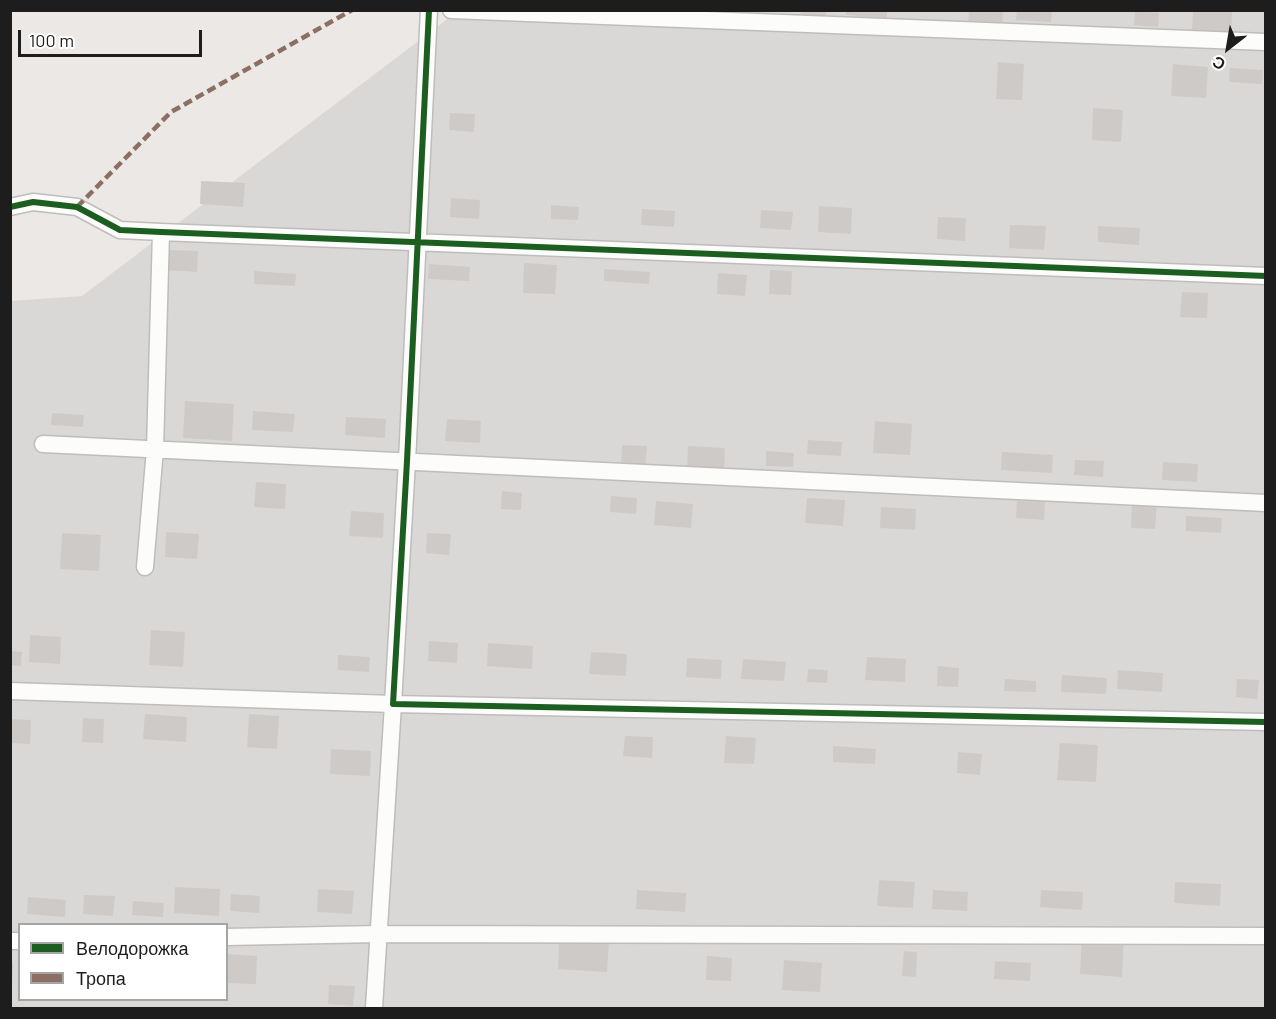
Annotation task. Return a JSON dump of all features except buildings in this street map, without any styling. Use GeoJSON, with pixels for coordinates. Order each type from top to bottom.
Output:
{"type":"FeatureCollection","features":[{"type":"Feature","properties":{"kind":"street"},"geometry":{"type":"LineString","coordinates":[[374,1008],[407,461],[429,10]]}},
{"type":"Feature","properties":{"kind":"street"},"geometry":{"type":"LineString","coordinates":[[451,10],[1266,42]]}},
{"type":"Feature","properties":{"kind":"street"},"geometry":{"type":"LineString","coordinates":[[10,207],[33,201],[77,207],[120,230],[418,244],[1266,276]]}},
{"type":"Feature","properties":{"kind":"street"},"geometry":{"type":"LineString","coordinates":[[145,567],[155,449],[161,232]]}},
{"type":"Feature","properties":{"kind":"street"},"geometry":{"type":"LineString","coordinates":[[43,444],[1266,503]]}},
{"type":"Feature","properties":{"kind":"street"},"geometry":{"type":"LineString","coordinates":[[10,691],[393,704],[1266,722]]}},
{"type":"Feature","properties":{"kind":"street"},"geometry":{"type":"LineString","coordinates":[[228,937],[379,934],[1266,936]]}},
{"type":"Feature","properties":{"kind":"shaded area"},"geometry":{"type":"Polygon","coordinates":[[[458,11],[1265,11],[1265,1008],[11,1008],[11,301],[82,296],[458,11]]]}},
{"type":"Feature","properties":{"kind":"marked path"},"geometry":{"type":"LineString","coordinates":[[77,207],[171,112],[352,10]]}},
{"type":"Feature","properties":{"kind":"cycle path"},"geometry":{"type":"LineString","coordinates":[[429,10],[393,704],[1266,722]]}},
{"type":"Feature","properties":{"kind":"cycle path"},"geometry":{"type":"LineString","coordinates":[[10,207],[33,202],[77,207],[120,230],[1266,276]]}}]}
